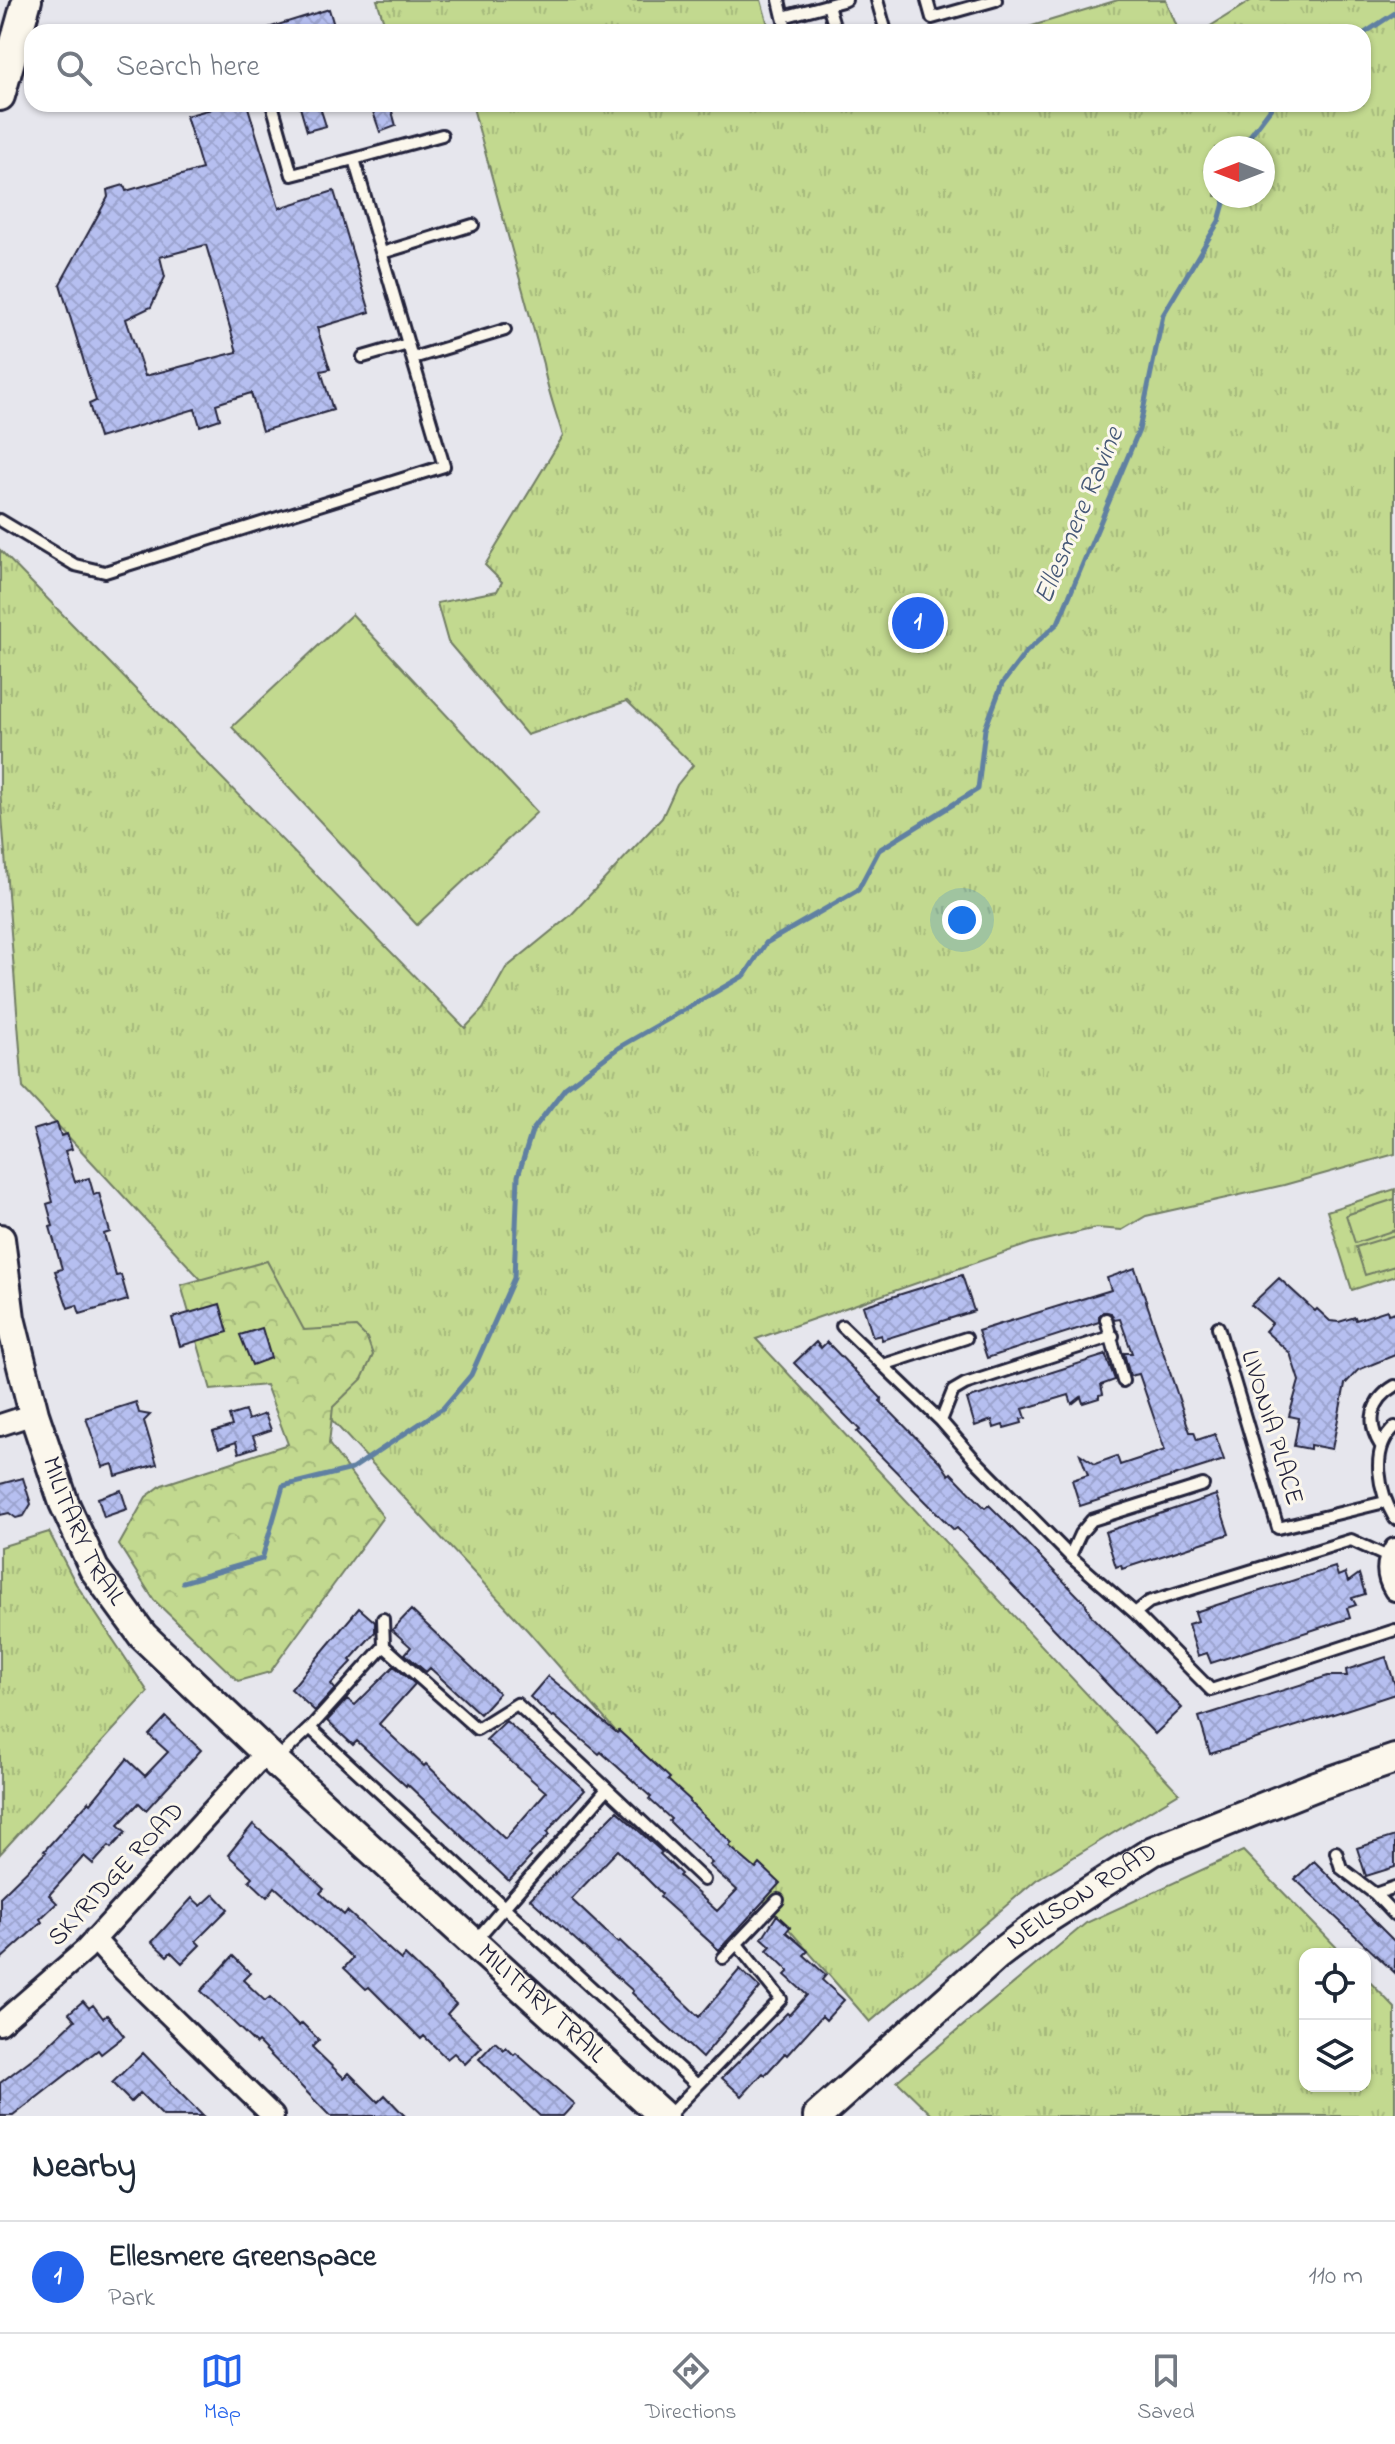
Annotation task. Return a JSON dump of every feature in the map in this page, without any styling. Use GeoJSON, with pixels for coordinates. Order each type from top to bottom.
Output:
{"type":"FeatureCollection","features":[{"type":"Feature","properties":{"kind":"street"},"geometry":{"type":"LineString","coordinates":[[0,96],[27,0]]}},
{"type":"Feature","properties":{"kind":"street","name":"MILITARY TRAIL"},"geometry":{"type":"LineString","coordinates":[[0,1239],[10,1318],[34,1414],[64,1503],[94,1569],[143,1636],[270,1757],[666,2116]]}},
{"type":"Feature","properties":{"kind":"street"},"geometry":{"type":"LineString","coordinates":[[0,1425],[34,1414]]}},
{"type":"Feature","properties":{"kind":"street"},"geometry":{"type":"LineString","coordinates":[[1392,1554],[1388,1579],[1395,1590]]}},
{"type":"Feature","properties":{"kind":"street","name":"SKYRIDGE ROAD"},"geometry":{"type":"LineString","coordinates":[[0,2024],[70,1965],[270,1757]]}},
{"type":"Feature","properties":{"kind":"street","name":"NEILSON ROAD"},"geometry":{"type":"LineString","coordinates":[[818,2116],[996,1956],[1037,1925],[1153,1851],[1316,1786],[1395,1759]]}},
{"type":"Feature","properties":{"kind":"street"},"geometry":{"type":"LineString","coordinates":[[94,1939],[273,2116]]}},
{"type":"Feature","properties":{"kind":"lane"},"geometry":{"type":"LineString","coordinates":[[779,0],[785,24]]}},
{"type":"Feature","properties":{"kind":"lane"},"geometry":{"type":"LineString","coordinates":[[783,17],[846,0]]}},
{"type":"Feature","properties":{"kind":"lane"},"geometry":{"type":"LineString","coordinates":[[877,0],[884,24]]}},
{"type":"Feature","properties":{"kind":"lane"},"geometry":{"type":"LineString","coordinates":[[927,0],[932,18],[996,0]]}},
{"type":"Feature","properties":{"kind":"lane"},"geometry":{"type":"LineString","coordinates":[[828,5],[834,24]]}},
{"type":"Feature","properties":{"kind":"lane"},"geometry":{"type":"LineString","coordinates":[[274,112],[292,175],[442,135]]}},
{"type":"Feature","properties":{"kind":"lane"},"geometry":{"type":"LineString","coordinates":[[0,520],[75,565],[105,572],[444,466],[354,159]]}},
{"type":"Feature","properties":{"kind":"lane"},"geometry":{"type":"LineString","coordinates":[[382,253],[473,225]]}},
{"type":"Feature","properties":{"kind":"lane"},"geometry":{"type":"LineString","coordinates":[[413,358],[505,330]]}},
{"type":"Feature","properties":{"kind":"lane"},"geometry":{"type":"LineString","coordinates":[[363,357],[408,344]]}},
{"type":"Feature","properties":{"kind":"lane"},"geometry":{"type":"LineString","coordinates":[[1106,1319],[1123,1381]]}},
{"type":"Feature","properties":{"kind":"lane"},"geometry":{"type":"LineString","coordinates":[[842,1326],[941,1421],[1070,1556],[1135,1613],[1211,1690],[1395,1630]]}},
{"type":"Feature","properties":{"kind":"lane","name":"LIVONIA PLACE"},"geometry":{"type":"LineString","coordinates":[[1218,1327],[1278,1528],[1385,1502]]}},
{"type":"Feature","properties":{"kind":"lane"},"geometry":{"type":"LineString","coordinates":[[941,1421],[953,1391],[965,1384],[1113,1336]]}},
{"type":"Feature","properties":{"kind":"lane"},"geometry":{"type":"LineString","coordinates":[[883,1365],[966,1338]]}},
{"type":"Feature","properties":{"kind":"lane"},"geometry":{"type":"LineString","coordinates":[[1381,1446],[1371,1416],[1375,1404],[1395,1386]]}},
{"type":"Feature","properties":{"kind":"lane"},"geometry":{"type":"LineString","coordinates":[[1395,1427],[1385,1436],[1381,1446],[1380,1481],[1385,1502],[1395,1519]]}},
{"type":"Feature","properties":{"kind":"lane"},"geometry":{"type":"LineString","coordinates":[[1070,1556],[1080,1534],[1092,1520],[1203,1485]]}},
{"type":"Feature","properties":{"kind":"lane"},"geometry":{"type":"LineString","coordinates":[[1135,1613],[1149,1602],[1351,1540],[1392,1554]]}},
{"type":"Feature","properties":{"kind":"lane"},"geometry":{"type":"LineString","coordinates":[[270,1757],[310,1728],[384,1646],[383,1619]]}},
{"type":"Feature","properties":{"kind":"lane"},"geometry":{"type":"LineString","coordinates":[[384,1646],[477,1729],[517,1704],[704,1880]]}},
{"type":"Feature","properties":{"kind":"lane"},"geometry":{"type":"LineString","coordinates":[[310,1728],[697,2085]]}},
{"type":"Feature","properties":{"kind":"lane"},"geometry":{"type":"LineString","coordinates":[[473,1943],[607,1789]]}},
{"type":"Feature","properties":{"kind":"lane"},"geometry":{"type":"LineString","coordinates":[[1336,1852],[1341,1868],[1375,1894],[1395,1915]]}},
{"type":"Feature","properties":{"kind":"lane"},"geometry":{"type":"LineString","coordinates":[[1375,1894],[1395,1887]]}},
{"type":"Feature","properties":{"kind":"lane"},"geometry":{"type":"LineString","coordinates":[[723,1958],[778,1900]]}},
{"type":"Feature","properties":{"kind":"lane"},"geometry":{"type":"LineString","coordinates":[[666,2116],[781,1999],[737,1944]]}},
{"type":"Feature","properties":{"kind":"green space"},"geometry":{"type":"Polygon","coordinates":[[[377,0],[761,0],[768,24],[384,24],[377,0]]]}},
{"type":"Feature","properties":{"kind":"green space"},"geometry":{"type":"Polygon","coordinates":[[[1118,0],[1166,0],[1176,24],[1038,24],[1118,0]]]}},
{"type":"Feature","properties":{"kind":"green space"},"geometry":{"type":"Polygon","coordinates":[[[1252,0],[1395,0],[1395,1154],[1284,1185],[1146,1216],[1122,1230],[1096,1228],[1032,1243],[756,1339],[1179,1793],[1036,1880],[870,2022],[528,1631],[23,1088],[0,790],[0,550],[465,1028],[483,1009],[506,968],[571,915],[662,818],[677,785],[693,765],[627,701],[527,735],[448,642],[437,603],[497,591],[502,582],[485,565],[563,436],[474,112],[1371,112],[1371,24],[1214,24],[1252,0]]]}},
{"type":"Feature","properties":{"kind":"green space"},"geometry":{"type":"Polygon","coordinates":[[[352,614],[537,812],[417,925],[232,727],[352,614]]]}},
{"type":"Feature","properties":{"kind":"green space"},"geometry":{"type":"Polygon","coordinates":[[[1395,1189],[1395,1276],[1352,1290],[1327,1211],[1395,1189]]]}},
{"type":"Feature","properties":{"kind":"green space"},"geometry":{"type":"Polygon","coordinates":[[[1395,1199],[1395,1230],[1355,1243],[1346,1215],[1395,1199]]]}},
{"type":"Feature","properties":{"kind":"green space"},"geometry":{"type":"Polygon","coordinates":[[[1395,1235],[1395,1266],[1365,1275],[1356,1247],[1395,1235]]]}},
{"type":"Feature","properties":{"kind":"green space"},"geometry":{"type":"Polygon","coordinates":[[[267,1261],[304,1330],[356,1327],[367,1338],[373,1355],[362,1379],[333,1407],[329,1444],[383,1517],[270,1672],[238,1681],[154,1600],[119,1545],[146,1497],[162,1485],[288,1444],[266,1385],[211,1390],[181,1285],[267,1261]]]}},
{"type":"Feature","properties":{"kind":"green space"},"geometry":{"type":"Polygon","coordinates":[[[49,1532],[76,1584],[148,1692],[0,1854],[0,1547],[49,1532]]]}},
{"type":"Feature","properties":{"kind":"green space"},"geometry":{"type":"Polygon","coordinates":[[[1243,1851],[1337,1948],[1299,1948],[1299,2092],[1371,2092],[1371,1983],[1395,2008],[1395,2116],[933,2116],[897,2081],[1086,1923],[1243,1851]]]}},
{"type":"Feature","properties":{"kind":"building"},"geometry":{"type":"Polygon","coordinates":[[[329,9],[334,24],[281,24],[329,9]]]}},
{"type":"Feature","properties":{"kind":"building"},"geometry":{"type":"Polygon","coordinates":[[[200,112],[249,112],[279,208],[334,191],[370,312],[317,328],[330,369],[321,371],[333,410],[262,431],[251,393],[216,404],[220,419],[200,426],[195,409],[99,438],[89,404],[96,401],[60,284],[108,197],[107,190],[124,185],[126,191],[202,169],[186,116],[200,112]],[[206,245],[160,257],[165,277],[151,307],[126,319],[145,376],[237,352],[206,245]]]}},
{"type":"Feature","properties":{"kind":"building"},"geometry":{"type":"Polygon","coordinates":[[[301,112],[322,112],[326,126],[307,131],[301,112]]]}},
{"type":"Feature","properties":{"kind":"building"},"geometry":{"type":"Polygon","coordinates":[[[373,112],[392,112],[396,126],[380,132],[373,112]]]}},
{"type":"Feature","properties":{"kind":"building"},"geometry":{"type":"Polygon","coordinates":[[[57,1123],[61,1136],[67,1134],[72,1149],[65,1151],[75,1182],[89,1178],[94,1195],[99,1193],[110,1232],[104,1234],[116,1276],[121,1275],[128,1300],[80,1314],[77,1305],[68,1308],[55,1271],[62,1269],[50,1227],[53,1226],[47,1204],[53,1202],[33,1130],[57,1123]]]}},
{"type":"Feature","properties":{"kind":"building"},"geometry":{"type":"Polygon","coordinates":[[[1135,1268],[1190,1432],[1194,1432],[1197,1440],[1215,1434],[1224,1460],[1080,1506],[1072,1480],[1088,1475],[1080,1454],[1095,1464],[1117,1456],[1120,1465],[1165,1450],[1139,1374],[1130,1376],[1124,1353],[1132,1353],[1120,1319],[1114,1320],[1111,1313],[1103,1312],[1099,1322],[987,1358],[978,1331],[1111,1290],[1107,1278],[1135,1268]]]}},
{"type":"Feature","properties":{"kind":"building"},"geometry":{"type":"Polygon","coordinates":[[[962,1275],[974,1311],[882,1340],[881,1335],[873,1337],[863,1306],[962,1275]]]}},
{"type":"Feature","properties":{"kind":"building"},"geometry":{"type":"Polygon","coordinates":[[[1279,1278],[1330,1321],[1339,1322],[1355,1317],[1356,1320],[1387,1310],[1388,1314],[1395,1312],[1395,1355],[1358,1370],[1345,1384],[1332,1449],[1294,1446],[1299,1418],[1289,1416],[1299,1381],[1290,1353],[1265,1331],[1272,1323],[1251,1305],[1279,1278]]]}},
{"type":"Feature","properties":{"kind":"building"},"geometry":{"type":"Polygon","coordinates":[[[220,1304],[228,1332],[180,1346],[172,1318],[220,1304]]]}},
{"type":"Feature","properties":{"kind":"building"},"geometry":{"type":"Polygon","coordinates":[[[262,1328],[271,1358],[252,1365],[240,1335],[262,1328]]]}},
{"type":"Feature","properties":{"kind":"building"},"geometry":{"type":"Polygon","coordinates":[[[816,1342],[821,1348],[827,1342],[949,1475],[951,1473],[985,1508],[989,1505],[1006,1522],[1085,1603],[1092,1617],[1182,1708],[1155,1734],[972,1543],[957,1528],[954,1530],[857,1432],[860,1430],[794,1363],[816,1342]]]}},
{"type":"Feature","properties":{"kind":"building"},"geometry":{"type":"Polygon","coordinates":[[[1106,1355],[1115,1380],[1101,1385],[1103,1394],[1099,1398],[1083,1403],[1081,1397],[1072,1404],[1069,1395],[1023,1409],[1026,1418],[1021,1419],[1022,1423],[994,1428],[992,1420],[975,1426],[967,1399],[1106,1355]]]}},
{"type":"Feature","properties":{"kind":"building"},"geometry":{"type":"Polygon","coordinates":[[[136,1402],[139,1413],[150,1415],[144,1421],[157,1464],[116,1476],[113,1464],[103,1467],[86,1418],[136,1402]]]}},
{"type":"Feature","properties":{"kind":"building"},"geometry":{"type":"Polygon","coordinates":[[[245,1411],[248,1420],[265,1414],[271,1430],[253,1436],[257,1447],[239,1453],[236,1442],[219,1448],[213,1432],[232,1426],[229,1416],[245,1411]]]}},
{"type":"Feature","properties":{"kind":"building"},"geometry":{"type":"Polygon","coordinates":[[[23,1478],[31,1504],[24,1516],[0,1515],[0,1484],[23,1478]]]}},
{"type":"Feature","properties":{"kind":"building"},"geometry":{"type":"Polygon","coordinates":[[[121,1490],[127,1509],[104,1517],[98,1498],[121,1490]]]}},
{"type":"Feature","properties":{"kind":"building"},"geometry":{"type":"Polygon","coordinates":[[[1216,1495],[1229,1534],[1122,1569],[1121,1565],[1116,1567],[1105,1532],[1216,1495]]]}},
{"type":"Feature","properties":{"kind":"building"},"geometry":{"type":"Polygon","coordinates":[[[1335,1567],[1338,1576],[1345,1573],[1348,1582],[1359,1574],[1365,1594],[1352,1598],[1356,1605],[1347,1608],[1350,1618],[1211,1663],[1207,1653],[1198,1656],[1188,1624],[1198,1621],[1195,1612],[1335,1567]]]}},
{"type":"Feature","properties":{"kind":"building"},"geometry":{"type":"Polygon","coordinates":[[[359,1608],[375,1622],[375,1632],[331,1684],[335,1689],[315,1711],[291,1689],[359,1608]]]}},
{"type":"Feature","properties":{"kind":"building"},"geometry":{"type":"Polygon","coordinates":[[[411,1610],[499,1693],[480,1714],[430,1668],[426,1672],[405,1654],[411,1647],[392,1630],[411,1610]]]}},
{"type":"Feature","properties":{"kind":"building"},"geometry":{"type":"Polygon","coordinates":[[[1386,1657],[1395,1694],[1210,1754],[1199,1717],[1328,1676],[1347,1676],[1346,1670],[1386,1657]]]}},
{"type":"Feature","properties":{"kind":"building"},"geometry":{"type":"Polygon","coordinates":[[[394,1666],[415,1684],[379,1724],[505,1839],[546,1792],[486,1740],[506,1721],[585,1790],[509,1881],[407,1784],[357,1741],[353,1745],[327,1721],[347,1699],[355,1705],[394,1666]]]}},
{"type":"Feature","properties":{"kind":"building"},"geometry":{"type":"Polygon","coordinates":[[[548,1676],[617,1733],[619,1731],[670,1778],[668,1780],[732,1843],[729,1846],[756,1869],[760,1864],[780,1883],[719,1950],[660,1897],[662,1894],[618,1850],[571,1899],[699,2017],[740,1969],[760,1988],[702,2058],[530,1899],[617,1811],[662,1852],[660,1854],[681,1874],[679,1876],[717,1911],[737,1890],[709,1865],[712,1863],[669,1821],[671,1819],[649,1799],[651,1797],[601,1752],[599,1754],[530,1697],[548,1676]]]}},
{"type":"Feature","properties":{"kind":"building"},"geometry":{"type":"Polygon","coordinates":[[[166,1717],[201,1750],[146,1810],[139,1803],[118,1825],[126,1832],[111,1848],[109,1846],[93,1864],[84,1856],[49,1895],[57,1903],[40,1919],[42,1922],[0,1960],[0,1897],[46,1852],[127,1759],[145,1776],[168,1752],[149,1735],[166,1717]]]}},
{"type":"Feature","properties":{"kind":"building"},"geometry":{"type":"Polygon","coordinates":[[[253,1824],[324,1889],[320,1893],[344,1915],[347,1911],[401,1960],[405,1955],[456,2004],[447,2014],[482,2047],[465,2064],[454,2053],[447,2059],[424,2036],[421,2039],[369,1987],[366,1989],[344,1968],[353,1958],[275,1887],[267,1897],[249,1880],[252,1877],[228,1855],[253,1824]]]}},
{"type":"Feature","properties":{"kind":"building"},"geometry":{"type":"Polygon","coordinates":[[[1395,1836],[1395,1867],[1366,1876],[1357,1848],[1395,1836]]]}},
{"type":"Feature","properties":{"kind":"building"},"geometry":{"type":"Polygon","coordinates":[[[1314,1861],[1395,1942],[1395,1973],[1371,1948],[1295,1879],[1314,1861]]]}},
{"type":"Feature","properties":{"kind":"building"},"geometry":{"type":"Polygon","coordinates":[[[214,1894],[228,1909],[196,1941],[200,1945],[182,1963],[171,1952],[167,1956],[152,1942],[192,1898],[201,1906],[214,1894]]]}},
{"type":"Feature","properties":{"kind":"building"},"geometry":{"type":"Polygon","coordinates":[[[777,1915],[790,1927],[786,1932],[808,1951],[804,1955],[826,1975],[822,1980],[844,2000],[826,2020],[822,2016],[787,2055],[785,2053],[765,2075],[763,2073],[742,2096],[722,2078],[807,1995],[785,1975],[789,1971],[767,1950],[771,1946],[762,1938],[777,1915]]]}},
{"type":"Feature","properties":{"kind":"building"},"geometry":{"type":"Polygon","coordinates":[[[233,1956],[250,1973],[243,1980],[265,2001],[270,1997],[299,2026],[302,2023],[319,2040],[312,2047],[344,2078],[349,2073],[378,2102],[385,2095],[405,2116],[330,2116],[258,2042],[256,2044],[201,1991],[233,1956]]]}},
{"type":"Feature","properties":{"kind":"building"},"geometry":{"type":"Polygon","coordinates":[[[83,2001],[89,2008],[93,2005],[103,2018],[107,2015],[124,2036],[101,2054],[98,2050],[13,2116],[0,2116],[0,2083],[41,2052],[75,2020],[69,2013],[83,2001]]]}},
{"type":"Feature","properties":{"kind":"building"},"geometry":{"type":"Polygon","coordinates":[[[495,2042],[504,2050],[506,2047],[514,2055],[516,2053],[574,2104],[563,2116],[540,2116],[479,2059],[495,2042]]]}},
{"type":"Feature","properties":{"kind":"building"},"geometry":{"type":"Polygon","coordinates":[[[143,2053],[203,2116],[163,2116],[140,2093],[131,2102],[112,2083],[143,2053]]]}},
{"type":"Feature","properties":{"kind":"waterway","name":"Ellesmere Ravine"},"geometry":{"type":"LineString","coordinates":[[1371,29],[1395,13]]}},
{"type":"Feature","properties":{"kind":"waterway","name":"Ellesmere Ravine"},"geometry":{"type":"LineString","coordinates":[[1250,136],[1268,112]]}},
{"type":"Feature","properties":{"kind":"waterway","name":"Ellesmere Ravine"},"geometry":{"type":"LineString","coordinates":[[183,1582],[262,1559],[283,1486],[352,1469],[443,1408],[471,1375],[514,1278],[518,1176],[532,1131],[565,1088],[618,1048],[745,975],[766,943],[858,890],[879,850],[978,789],[985,729],[1002,684],[1026,652],[1058,623],[1139,430],[1163,315],[1219,221],[1223,208]]}},
{"type":"Feature","properties":{"kind":"place","name":"Ellesmere Greenspace"},"geometry":{"type":"Point","coordinates":[918,623]}}]}
